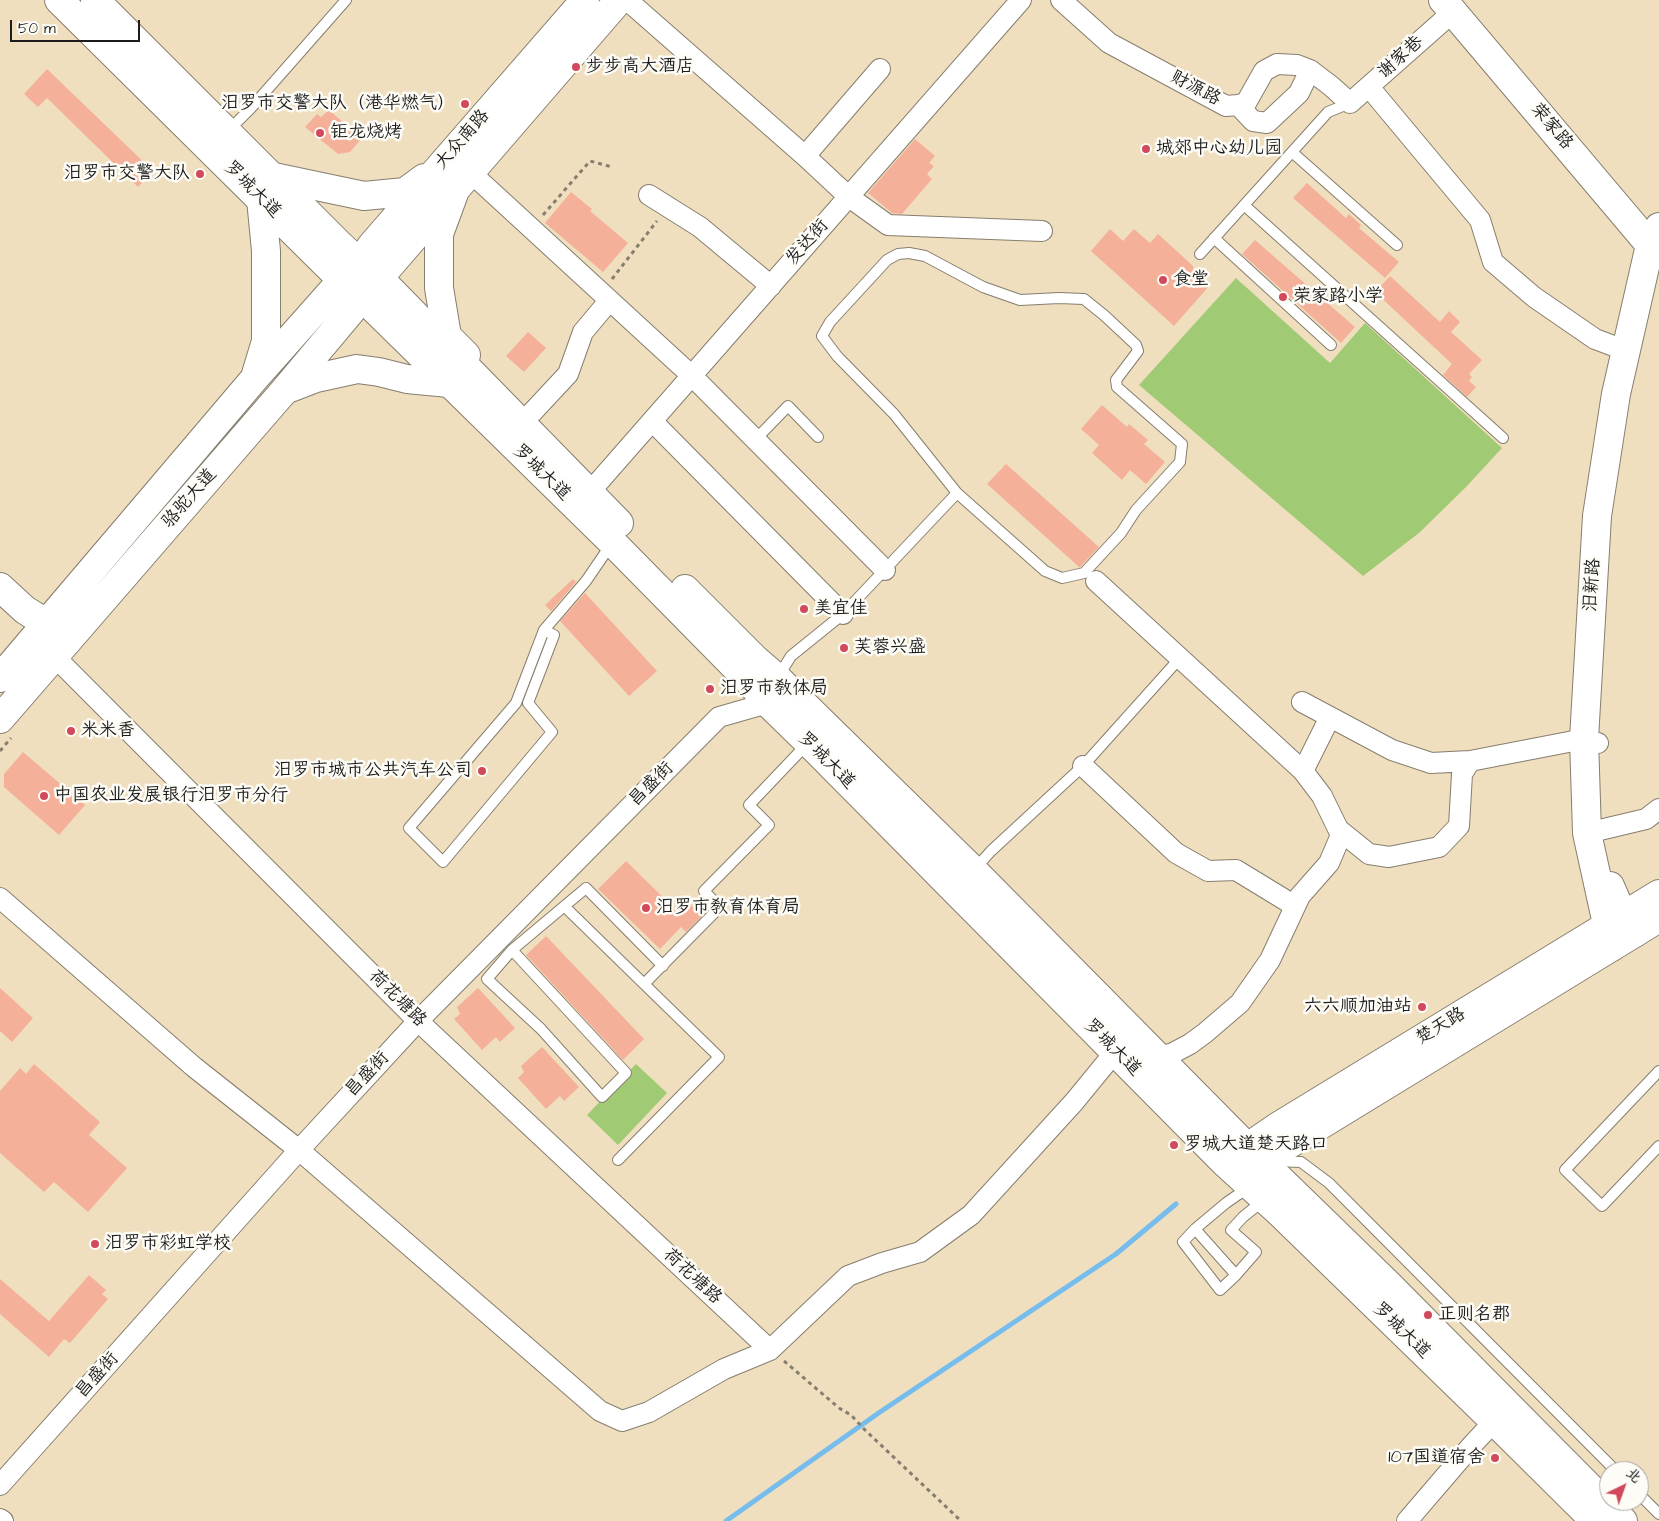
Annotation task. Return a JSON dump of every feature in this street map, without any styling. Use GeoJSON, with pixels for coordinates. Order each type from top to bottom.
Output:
{"type":"FeatureCollection","features":[{"type":"Feature","properties":{"kind":"main road","name":"罗城大道"},"geometry":{"type":"LineString","coordinates":[[58,0],[265,188],[360,280],[610,514],[756,660],[778,678],[974,871],[1158,1057],[1281,1214],[1623,1521]]}},
{"type":"Feature","properties":{"kind":"main road","name":"罗城大道"},"geometry":{"type":"LineString","coordinates":[[95,0],[227,132],[265,188]]}},
{"type":"Feature","properties":{"kind":"main road","name":"大众南路"},"geometry":{"type":"LineString","coordinates":[[454,176],[585,0]]}},
{"type":"Feature","properties":{"kind":"main road","name":"大众南路"},"geometry":{"type":"LineString","coordinates":[[360,280],[454,176],[619,0]]}},
{"type":"Feature","properties":{"kind":"main road","name":"荣家路"},"geometry":{"type":"LineString","coordinates":[[1453,4],[1657,237]]}},
{"type":"Feature","properties":{"kind":"main road"},"geometry":{"type":"LineString","coordinates":[[255,378],[266,341],[265,188],[364,196],[405,192],[454,176]]}},
{"type":"Feature","properties":{"kind":"main road"},"geometry":{"type":"LineString","coordinates":[[454,176],[439,234],[439,288],[448,336],[526,418],[595,486],[610,514]]}},
{"type":"Feature","properties":{"kind":"main road","name":"汨新路"},"geometry":{"type":"LineString","coordinates":[[1619,931],[1593,832],[1591,741],[1597,516],[1616,394],[1657,237]]}},
{"type":"Feature","properties":{"kind":"main road"},"geometry":{"type":"LineString","coordinates":[[1591,741],[1598,720],[1613,500],[1659,271]]}},
{"type":"Feature","properties":{"kind":"main road","name":"罗城大道"},"geometry":{"type":"LineString","coordinates":[[360,280],[449,383],[613,543],[747,679],[768,704],[1116,1052],[1248,1172],[1389,1284],[1595,1521]]}},
{"type":"Feature","properties":{"kind":"main road","name":"骆驼大道"},"geometry":{"type":"LineString","coordinates":[[0,678],[255,378],[360,280]]}},
{"type":"Feature","properties":{"kind":"main road","name":"骆驼大道"},"geometry":{"type":"LineString","coordinates":[[0,719],[284,391],[360,280]]}},
{"type":"Feature","properties":{"kind":"main road"},"geometry":{"type":"LineString","coordinates":[[284,391],[316,378],[357,369],[408,379],[449,383]]}},
{"type":"Feature","properties":{"kind":"main road"},"geometry":{"type":"LineString","coordinates":[[0,587],[25,610],[46,622],[55,657]]}},
{"type":"Feature","properties":{"kind":"main road"},"geometry":{"type":"LineString","coordinates":[[0,609],[17,626],[30,644]]}},
{"type":"Feature","properties":{"kind":"main road","name":"楚天路"},"geometry":{"type":"LineString","coordinates":[[1248,1172],[1619,931],[1659,894]]}},
{"type":"Feature","properties":{"kind":"main road","name":"楚天路"},"geometry":{"type":"LineString","coordinates":[[1619,931],[1659,918]]}},
{"type":"Feature","properties":{"kind":"street"},"geometry":{"type":"LineString","coordinates":[[627,0],[849,197],[888,224],[1042,231]]}},
{"type":"Feature","properties":{"kind":"street","name":"发达街"},"geometry":{"type":"LineString","coordinates":[[595,486],[1021,0]]}},
{"type":"Feature","properties":{"kind":"street","name":"财源路"},"geometry":{"type":"LineString","coordinates":[[1060,0],[1109,44],[1226,106],[1246,103],[1264,71],[1278,64],[1297,65],[1310,70],[1350,103]]}},
{"type":"Feature","properties":{"kind":"street","name":"谢家巷"},"geometry":{"type":"LineString","coordinates":[[1350,103],[1369,87],[1453,4]]}},
{"type":"Feature","properties":{"kind":"street"},"geometry":{"type":"LineString","coordinates":[[805,156],[880,69]]}},
{"type":"Feature","properties":{"kind":"street"},"geometry":{"type":"LineString","coordinates":[[1238,105],[1253,121],[1267,123],[1299,92],[1310,70]]}},
{"type":"Feature","properties":{"kind":"street"},"geometry":{"type":"LineString","coordinates":[[1369,87],[1480,220],[1493,262],[1534,297],[1595,339],[1627,351]]}},
{"type":"Feature","properties":{"kind":"street"},"geometry":{"type":"LineString","coordinates":[[454,176],[531,229],[692,376],[756,438],[885,570]]}},
{"type":"Feature","properties":{"kind":"street"},"geometry":{"type":"LineString","coordinates":[[649,195],[700,227],[771,286]]}},
{"type":"Feature","properties":{"kind":"street"},"geometry":{"type":"LineString","coordinates":[[526,418],[568,374],[583,332],[605,297]]}},
{"type":"Feature","properties":{"kind":"street"},"geometry":{"type":"LineString","coordinates":[[652,421],[843,614]]}},
{"type":"Feature","properties":{"kind":"street"},"geometry":{"type":"LineString","coordinates":[[1096,581],[1303,771],[1322,796],[1341,835],[1329,863],[1300,896],[1270,960],[1240,1003],[1190,1044],[1173,1053],[1158,1057]]}},
{"type":"Feature","properties":{"kind":"street","name":"荷花塘路"},"geometry":{"type":"LineString","coordinates":[[30,644],[55,657],[418,1021],[770,1350]]}},
{"type":"Feature","properties":{"kind":"street"},"geometry":{"type":"LineString","coordinates":[[1302,702],[1392,750],[1431,763],[1470,761],[1591,741]]}},
{"type":"Feature","properties":{"kind":"street","name":"昌盛街"},"geometry":{"type":"LineString","coordinates":[[0,1486],[299,1150],[418,1021],[720,717],[768,704]]}},
{"type":"Feature","properties":{"kind":"street"},"geometry":{"type":"LineString","coordinates":[[1303,771],[1330,717]]}},
{"type":"Feature","properties":{"kind":"street"},"geometry":{"type":"LineString","coordinates":[[1338,829],[1369,854],[1389,857],[1439,847],[1459,826],[1462,774],[1470,761]]}},
{"type":"Feature","properties":{"kind":"street"},"geometry":{"type":"LineString","coordinates":[[1083,766],[1176,853],[1208,871],[1236,870],[1295,906]]}},
{"type":"Feature","properties":{"kind":"street"},"geometry":{"type":"LineString","coordinates":[[1593,832],[1646,819],[1659,809]]}},
{"type":"Feature","properties":{"kind":"street"},"geometry":{"type":"LineString","coordinates":[[0,898],[194,1067],[299,1150],[600,1411],[622,1421],[649,1412],[724,1370],[770,1350],[848,1276],[882,1263],[920,1252],[971,1215],[1074,1102],[1116,1052]]}},
{"type":"Feature","properties":{"kind":"street"},"geometry":{"type":"LineString","coordinates":[[1407,1521],[1502,1413]]}},
{"type":"Feature","properties":{"kind":"lane"},"geometry":{"type":"LineString","coordinates":[[227,132],[251,108],[346,0]]}},
{"type":"Feature","properties":{"kind":"lane"},"geometry":{"type":"LineString","coordinates":[[1200,254],[1328,112],[1350,103]]}},
{"type":"Feature","properties":{"kind":"lane"},"geometry":{"type":"LineString","coordinates":[[1292,152],[1397,246]]}},
{"type":"Feature","properties":{"kind":"lane"},"geometry":{"type":"LineString","coordinates":[[1244,205],[1503,438]]}},
{"type":"Feature","properties":{"kind":"lane"},"geometry":{"type":"LineString","coordinates":[[1214,238],[1331,345]]}},
{"type":"Feature","properties":{"kind":"lane"},"geometry":{"type":"LineString","coordinates":[[909,253],[925,256],[983,287],[1020,300],[1084,299],[1136,345],[1138,352],[1116,380],[1117,387],[1182,444],[1180,462],[1136,510],[1115,539],[1084,573],[1076,575],[1062,578],[1046,571],[957,493],[894,414],[837,356],[822,336],[830,322],[887,260],[898,254],[909,253]]}},
{"type":"Feature","properties":{"kind":"lane"},"geometry":{"type":"LineString","coordinates":[[756,438],[788,406],[818,436]]}},
{"type":"Feature","properties":{"kind":"lane"},"geometry":{"type":"LineString","coordinates":[[778,678],[791,656],[843,614],[957,493]]}},
{"type":"Feature","properties":{"kind":"lane"},"geometry":{"type":"LineString","coordinates":[[544,630],[554,635],[528,703],[552,732],[443,862],[409,828],[516,703],[544,630],[586,581],[613,543]]}},
{"type":"Feature","properties":{"kind":"lane"},"geometry":{"type":"LineString","coordinates":[[974,871],[992,851],[1083,766],[1180,658]]}},
{"type":"Feature","properties":{"kind":"lane"},"geometry":{"type":"LineString","coordinates":[[644,984],[720,907],[704,891],[769,825],[749,805],[809,743]]}},
{"type":"Feature","properties":{"kind":"lane"},"geometry":{"type":"LineString","coordinates":[[512,950],[626,1073],[602,1097],[541,1029],[487,979],[512,950],[586,888],[663,966]]}},
{"type":"Feature","properties":{"kind":"lane"},"geometry":{"type":"LineString","coordinates":[[565,907],[719,1057],[618,1160]]}},
{"type":"Feature","properties":{"kind":"lane"},"geometry":{"type":"LineString","coordinates":[[1659,1071],[1565,1170],[1602,1206],[1659,1146]]}},
{"type":"Feature","properties":{"kind":"lane"},"geometry":{"type":"LineString","coordinates":[[1248,1172],[1243,1217],[1231,1230],[1256,1252],[1220,1290],[1183,1242],[1226,1203],[1248,1172],[1301,1162],[1329,1183],[1606,1461]]}},
{"type":"Feature","properties":{"kind":"lane"},"geometry":{"type":"LineString","coordinates":[[1195,1230],[1236,1275]]}},
{"type":"Feature","properties":{"kind":"lane"},"geometry":{"type":"LineString","coordinates":[[1649,1504],[1659,1514]]}},
{"type":"Feature","properties":{"kind":"path"},"geometry":{"type":"LineString","coordinates":[[531,229],[590,161],[612,167]]}},
{"type":"Feature","properties":{"kind":"path"},"geometry":{"type":"LineString","coordinates":[[605,297],[668,207]]}},
{"type":"Feature","properties":{"kind":"path"},"geometry":{"type":"LineString","coordinates":[[770,1350],[851,1415],[961,1521]]}},
{"type":"Feature","properties":{"kind":"green space"},"geometry":{"type":"Polygon","coordinates":[[[1236,278],[1330,363],[1365,323],[1502,448],[1419,533],[1363,576],[1139,385],[1236,278]]]}},
{"type":"Feature","properties":{"kind":"green space"},"geometry":{"type":"Polygon","coordinates":[[[636,1064],[667,1093],[618,1145],[587,1115],[636,1064]]]}},
{"type":"Feature","properties":{"kind":"building"},"geometry":{"type":"Polygon","coordinates":[[[47,69],[153,171],[138,187],[47,98],[38,107],[24,94],[47,69]]]}},
{"type":"Feature","properties":{"kind":"building"},"geometry":{"type":"Polygon","coordinates":[[[329,110],[362,138],[350,152],[338,154],[305,127],[317,114],[321,117],[329,110]]]}},
{"type":"Feature","properties":{"kind":"building"},"geometry":{"type":"Polygon","coordinates":[[[915,139],[935,156],[929,163],[934,166],[927,174],[932,179],[902,214],[892,213],[868,193],[915,139]]]}},
{"type":"Feature","properties":{"kind":"building"},"geometry":{"type":"Polygon","coordinates":[[[1307,183],[1346,218],[1349,214],[1361,225],[1359,228],[1399,262],[1385,278],[1293,198],[1307,183]]]}},
{"type":"Feature","properties":{"kind":"building"},"geometry":{"type":"Polygon","coordinates":[[[571,192],[628,243],[603,272],[545,223],[571,192]]]}},
{"type":"Feature","properties":{"kind":"building","name":"食堂"},"geometry":{"type":"Polygon","coordinates":[[[1110,229],[1123,241],[1134,229],[1150,243],[1158,234],[1192,265],[1197,274],[1210,285],[1174,326],[1091,251],[1110,229]]]}},
{"type":"Feature","properties":{"kind":"building"},"geometry":{"type":"Polygon","coordinates":[[[1255,240],[1355,327],[1341,343],[1242,254],[1255,240]]]}},
{"type":"Feature","properties":{"kind":"building"},"geometry":{"type":"Polygon","coordinates":[[[1390,276],[1440,322],[1449,311],[1460,322],[1451,332],[1482,360],[1469,374],[1472,377],[1469,381],[1476,387],[1467,397],[1443,375],[1452,364],[1375,292],[1390,276]]]}},
{"type":"Feature","properties":{"kind":"building"},"geometry":{"type":"Polygon","coordinates":[[[528,332],[546,348],[524,372],[506,356],[528,332]]]}},
{"type":"Feature","properties":{"kind":"building"},"geometry":{"type":"Polygon","coordinates":[[[1102,405],[1127,427],[1129,424],[1148,440],[1144,444],[1165,462],[1146,484],[1130,470],[1122,480],[1092,453],[1099,445],[1081,429],[1102,405]]]}},
{"type":"Feature","properties":{"kind":"building"},"geometry":{"type":"Polygon","coordinates":[[[1006,464],[1099,547],[1080,567],[987,484],[1006,464]]]}},
{"type":"Feature","properties":{"kind":"building"},"geometry":{"type":"Polygon","coordinates":[[[573,579],[576,582],[551,611],[545,605],[573,579]]]}},
{"type":"Feature","properties":{"kind":"building"},"geometry":{"type":"Polygon","coordinates":[[[585,593],[657,671],[629,696],[560,621],[585,593]]]}},
{"type":"Feature","properties":{"kind":"building","name":"中国农业发展银行汨罗市分行"},"geometry":{"type":"Polygon","coordinates":[[[23,752],[85,805],[59,835],[4,787],[4,774],[23,752]]]}},
{"type":"Feature","properties":{"kind":"building","name":"汨罗市教育体育局"},"geometry":{"type":"Polygon","coordinates":[[[626,861],[679,913],[689,903],[702,916],[686,932],[681,927],[660,949],[598,889],[626,861]]]}},
{"type":"Feature","properties":{"kind":"building"},"geometry":{"type":"Polygon","coordinates":[[[546,936],[644,1039],[623,1060],[526,955],[546,936]]]}},
{"type":"Feature","properties":{"kind":"building"},"geometry":{"type":"Polygon","coordinates":[[[0,988],[33,1018],[12,1042],[0,1031],[0,988]]]}},
{"type":"Feature","properties":{"kind":"building"},"geometry":{"type":"Polygon","coordinates":[[[478,988],[515,1028],[500,1042],[496,1037],[482,1050],[454,1019],[460,1014],[457,1007],[478,988]]]}},
{"type":"Feature","properties":{"kind":"building"},"geometry":{"type":"Polygon","coordinates":[[[542,1047],[579,1087],[564,1101],[560,1096],[546,1109],[518,1078],[524,1072],[521,1066],[542,1047]]]}},
{"type":"Feature","properties":{"kind":"building"},"geometry":{"type":"Polygon","coordinates":[[[34,1064],[100,1122],[89,1135],[127,1168],[88,1212],[54,1182],[44,1192],[0,1153],[0,1091],[20,1068],[26,1074],[34,1064]]]}},
{"type":"Feature","properties":{"kind":"building"},"geometry":{"type":"Polygon","coordinates":[[[89,1275],[106,1290],[102,1294],[108,1299],[70,1343],[64,1339],[49,1357],[0,1314],[0,1279],[49,1321],[89,1275]]]}},
{"type":"Feature","properties":{"kind":"waterway"},"geometry":{"type":"LineString","coordinates":[[726,1521],[880,1412],[1116,1254],[1176,1204]]}},
{"type":"Feature","properties":{"kind":"place","name":"步步高大酒店"},"geometry":{"type":"Point","coordinates":[576,67]}},
{"type":"Feature","properties":{"kind":"place","name":"汨罗市交警大队（港华燃气）"},"geometry":{"type":"Point","coordinates":[465,104]}},
{"type":"Feature","properties":{"kind":"place","name":"钜龙烧烤"},"geometry":{"type":"Point","coordinates":[320,133]}},
{"type":"Feature","properties":{"kind":"place","name":"城郊中心幼儿园"},"geometry":{"type":"Point","coordinates":[1146,149]}},
{"type":"Feature","properties":{"kind":"place","name":"汨罗市交警大队"},"geometry":{"type":"Point","coordinates":[200,174]}},
{"type":"Feature","properties":{"kind":"place","name":"食堂"},"geometry":{"type":"Point","coordinates":[1163,280]}},
{"type":"Feature","properties":{"kind":"place","name":"荣家路小学"},"geometry":{"type":"Point","coordinates":[1283,297]}},
{"type":"Feature","properties":{"kind":"place","name":"美宜佳"},"geometry":{"type":"Point","coordinates":[804,609]}},
{"type":"Feature","properties":{"kind":"place","name":"芙蓉兴盛"},"geometry":{"type":"Point","coordinates":[844,648]}},
{"type":"Feature","properties":{"kind":"place","name":"汨罗市教体局"},"geometry":{"type":"Point","coordinates":[710,689]}},
{"type":"Feature","properties":{"kind":"place","name":"米米香"},"geometry":{"type":"Point","coordinates":[71,731]}},
{"type":"Feature","properties":{"kind":"place","name":"汨罗市城市公共汽车公司"},"geometry":{"type":"Point","coordinates":[482,771]}},
{"type":"Feature","properties":{"kind":"place","name":"中国农业发展银行汨罗市分行"},"geometry":{"type":"Point","coordinates":[44,796]}},
{"type":"Feature","properties":{"kind":"place","name":"汨罗市教育体育局"},"geometry":{"type":"Point","coordinates":[646,908]}},
{"type":"Feature","properties":{"kind":"place","name":"六六顺加油站"},"geometry":{"type":"Point","coordinates":[1422,1007]}},
{"type":"Feature","properties":{"kind":"place","name":"罗城大道楚天路口"},"geometry":{"type":"Point","coordinates":[1174,1145]}},
{"type":"Feature","properties":{"kind":"place","name":"汨罗市彩虹学校"},"geometry":{"type":"Point","coordinates":[95,1244]}},
{"type":"Feature","properties":{"kind":"place","name":"正则名郡"},"geometry":{"type":"Point","coordinates":[1428,1315]}},
{"type":"Feature","properties":{"kind":"place","name":"107国道宿舍"},"geometry":{"type":"Point","coordinates":[1495,1458]}}]}
